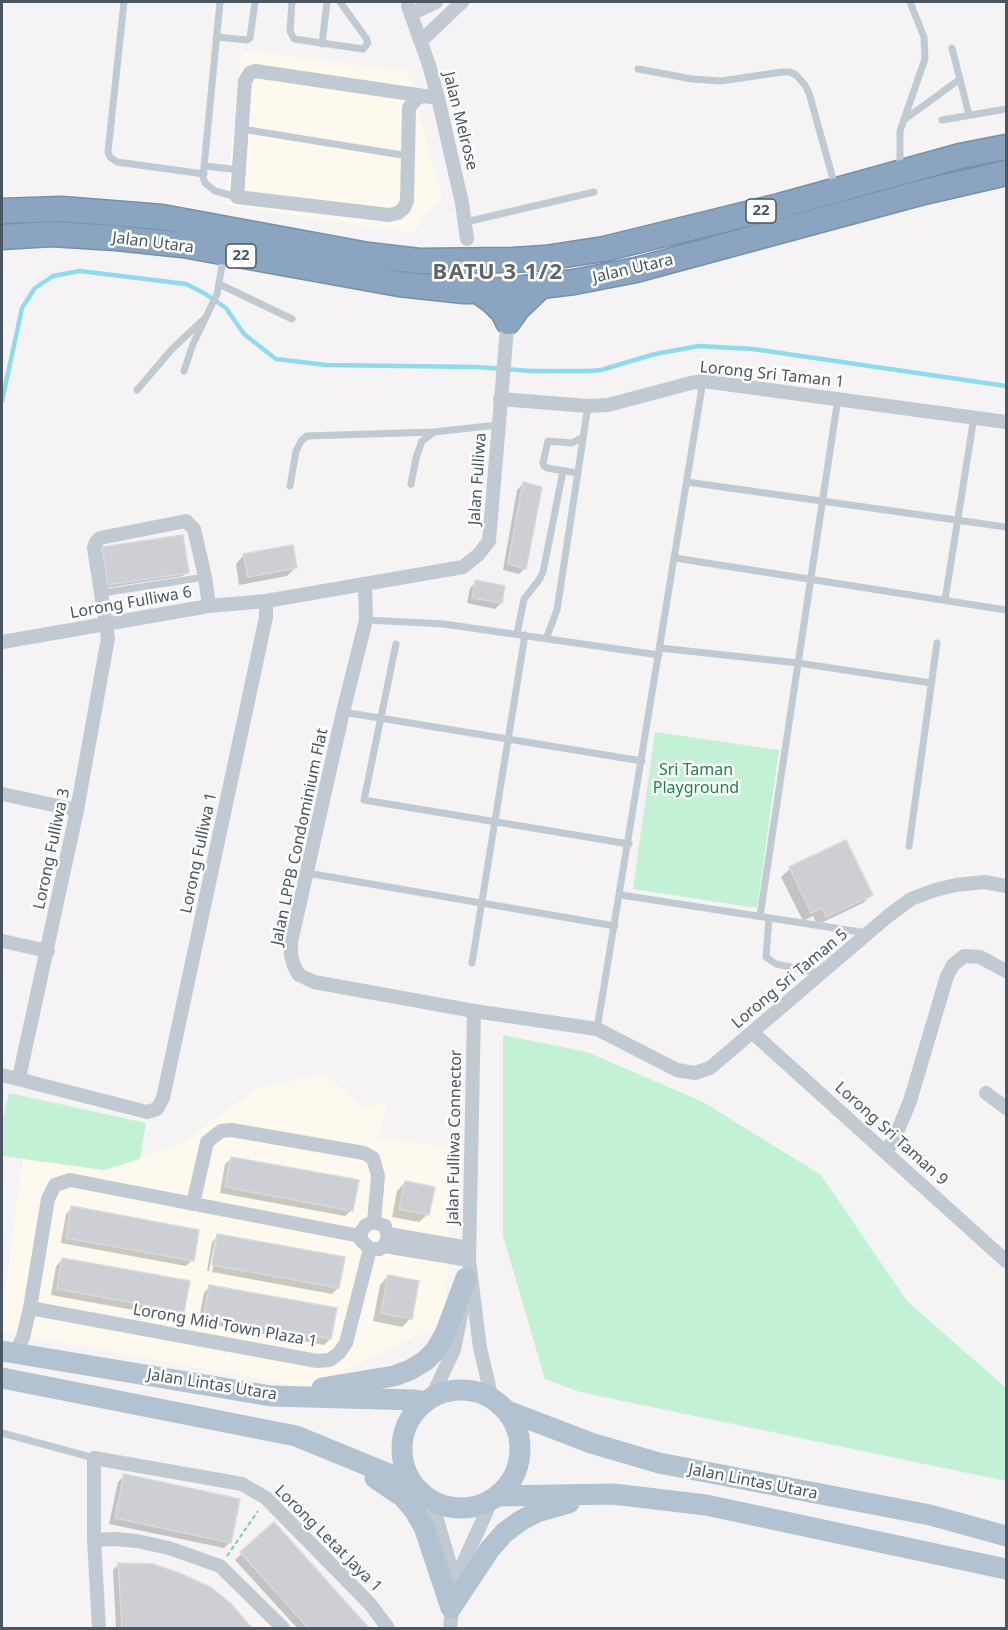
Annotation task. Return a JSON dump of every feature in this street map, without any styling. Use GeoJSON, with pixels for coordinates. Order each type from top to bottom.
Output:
{"type":"FeatureCollection","features":[{"type":"Feature","properties":{"kind":"highway","name":"Jalan Utara"},"geometry":{"type":"LineString","coordinates":[[2,211],[61,209],[162,217],[368,255],[419,261],[545,258],[604,249],[836,191],[910,169],[1006,147]]}},
{"type":"Feature","properties":{"kind":"highway"},"geometry":{"type":"LineString","coordinates":[[910,169],[924,192]]}},
{"type":"Feature","properties":{"kind":"highway","name":"Jalan Utara"},"geometry":{"type":"LineString","coordinates":[[2,237],[51,234],[183,245],[399,284],[478,291],[508,290],[574,282],[636,270],[924,192],[1006,173]]}},
{"type":"Feature","properties":{"kind":"highway"},"geometry":{"type":"LineString","coordinates":[[419,261],[447,269],[488,273],[499,278],[506,284],[508,290]]}},
{"type":"Feature","properties":{"kind":"highway"},"geometry":{"type":"LineString","coordinates":[[478,291],[503,312],[508,322],[518,308],[541,286]]}},
{"type":"Feature","properties":{"kind":"main road"},"geometry":{"type":"LineString","coordinates":[[271,1396],[394,1376],[418,1365],[435,1351],[445,1334],[469,1262]]}},
{"type":"Feature","properties":{"kind":"main road","name":"Jalan Lintas Utara"},"geometry":{"type":"LineString","coordinates":[[9,1352],[271,1396],[428,1400]]}},
{"type":"Feature","properties":{"kind":"main road","name":"Jalan Lintas Utara"},"geometry":{"type":"LineString","coordinates":[[2,1378],[296,1437],[420,1490]]}},
{"type":"Feature","properties":{"kind":"main road"},"geometry":{"type":"LineString","coordinates":[[462,1390],[477,1392],[499,1404],[516,1427],[520,1446],[518,1465],[510,1482],[493,1499],[469,1508],[447,1507],[420,1490],[404,1463],[402,1440],[410,1419],[428,1400],[446,1392],[462,1390]]}},
{"type":"Feature","properties":{"kind":"main road","name":"Jalan Lintas Utara"},"geometry":{"type":"LineString","coordinates":[[499,1404],[591,1443],[659,1463],[930,1515],[1006,1536]]}},
{"type":"Feature","properties":{"kind":"main road"},"geometry":{"type":"LineString","coordinates":[[296,1437],[375,1478],[403,1497],[424,1527],[451,1618]]}},
{"type":"Feature","properties":{"kind":"main road"},"geometry":{"type":"LineString","coordinates":[[451,1618],[490,1549],[504,1533],[537,1512],[613,1494]]}},
{"type":"Feature","properties":{"kind":"main road","name":"Jalan Lintas Utara"},"geometry":{"type":"LineString","coordinates":[[493,1499],[613,1494],[706,1505],[1006,1569]]}},
{"type":"Feature","properties":{"kind":"street","name":"Jalan Melrose"},"geometry":{"type":"LineString","coordinates":[[436,2],[409,10],[438,98],[466,222],[467,239]]}},
{"type":"Feature","properties":{"kind":"street"},"geometry":{"type":"LineString","coordinates":[[421,41],[462,2]]}},
{"type":"Feature","properties":{"kind":"street"},"geometry":{"type":"LineString","coordinates":[[422,96],[411,104],[408,115],[407,201],[398,213],[389,215],[237,197],[245,81],[250,73],[255,71],[438,98]]}},
{"type":"Feature","properties":{"kind":"street"},"geometry":{"type":"LineString","coordinates":[[394,93],[404,103],[408,115]]}},
{"type":"Feature","properties":{"kind":"street"},"geometry":{"type":"LineString","coordinates":[[419,261],[451,252],[467,239],[481,252],[513,260]]}},
{"type":"Feature","properties":{"kind":"street","name":"Jalan Fulliwa"},"geometry":{"type":"LineString","coordinates":[[266,601],[463,567],[478,555],[489,541],[508,322],[508,290]]}},
{"type":"Feature","properties":{"kind":"street","name":"Lorong Sri Taman 1"},"geometry":{"type":"LineString","coordinates":[[500,399],[588,406],[608,405],[691,382],[703,381],[1006,422]]}},
{"type":"Feature","properties":{"kind":"street","name":"Lorong Fulliwa 3"},"geometry":{"type":"LineString","coordinates":[[19,1078],[77,810],[108,638],[94,548],[96,542],[100,538],[186,521],[194,529],[205,577]]}},
{"type":"Feature","properties":{"kind":"street"},"geometry":{"type":"LineString","coordinates":[[205,577],[209,606]]}},
{"type":"Feature","properties":{"kind":"street","name":"Jalan LPPB Condominium Flat"},"geometry":{"type":"LineString","coordinates":[[365,585],[366,621],[291,942],[291,955],[299,975],[314,982],[474,1011],[597,1029]]}},
{"type":"Feature","properties":{"kind":"street","name":"Lorong Fulliwa 6"},"geometry":{"type":"LineString","coordinates":[[2,642],[209,606],[266,601]]}},
{"type":"Feature","properties":{"kind":"street","name":"Lorong Fulliwa 1"},"geometry":{"type":"LineString","coordinates":[[19,1078],[147,1112],[156,1109],[164,1098],[266,617],[266,601]]}},
{"type":"Feature","properties":{"kind":"street"},"geometry":{"type":"LineString","coordinates":[[2,794],[77,810]]}},
{"type":"Feature","properties":{"kind":"street","name":"Lorong Sri Taman 5"},"geometry":{"type":"LineString","coordinates":[[597,1029],[677,1070],[686,1073],[703,1072],[753,1033],[888,916],[911,899],[956,885],[985,882],[1006,886]]}},
{"type":"Feature","properties":{"kind":"street"},"geometry":{"type":"LineString","coordinates":[[2,941],[48,951]]}},
{"type":"Feature","properties":{"kind":"street"},"geometry":{"type":"LineString","coordinates":[[886,1151],[894,1140],[910,1101],[947,976],[953,965],[964,956],[980,957],[1006,971]]}},
{"type":"Feature","properties":{"kind":"street","name":"Jalan Fulliwa Connector"},"geometry":{"type":"LineString","coordinates":[[428,1400],[448,1365],[458,1338],[469,1262],[474,1011]]}},
{"type":"Feature","properties":{"kind":"street","name":"Lorong Sri Taman 9"},"geometry":{"type":"LineString","coordinates":[[753,1033],[1006,1261]]}},
{"type":"Feature","properties":{"kind":"street"},"geometry":{"type":"LineString","coordinates":[[2,1075],[19,1078]]}},
{"type":"Feature","properties":{"kind":"street"},"geometry":{"type":"LineString","coordinates":[[986,1093],[1006,1108]]}},
{"type":"Feature","properties":{"kind":"street"},"geometry":{"type":"LineString","coordinates":[[193,1204],[207,1143],[221,1131],[232,1130],[364,1153],[373,1158],[378,1176],[374,1222]]}},
{"type":"Feature","properties":{"kind":"street"},"geometry":{"type":"LineString","coordinates":[[9,1352],[23,1336],[30,1308],[48,1199],[55,1185],[70,1180],[360,1236]]}},
{"type":"Feature","properties":{"kind":"street"},"geometry":{"type":"LineString","coordinates":[[381,1243],[382,1224],[374,1222],[366,1224],[360,1236],[363,1244],[381,1243],[469,1262]]}},
{"type":"Feature","properties":{"kind":"street","name":"Lorong Mid Town Plaza 1"},"geometry":{"type":"LineString","coordinates":[[30,1308],[317,1361],[330,1360],[346,1343],[381,1243]]}},
{"type":"Feature","properties":{"kind":"street","name":"Jalan Fulliwa Connector"},"geometry":{"type":"LineString","coordinates":[[469,1262],[480,1348],[499,1404]]}},
{"type":"Feature","properties":{"kind":"street"},"geometry":{"type":"LineString","coordinates":[[94,1458],[94,1540],[99,1629]]}},
{"type":"Feature","properties":{"kind":"street","name":"Lorong Letat Jaya 1"},"geometry":{"type":"LineString","coordinates":[[94,1458],[242,1484],[266,1498],[370,1604],[388,1629]]}},
{"type":"Feature","properties":{"kind":"street"},"geometry":{"type":"LineString","coordinates":[[420,1490],[433,1506],[455,1581]]}},
{"type":"Feature","properties":{"kind":"street"},"geometry":{"type":"LineString","coordinates":[[451,1618],[455,1581],[493,1499]]}},
{"type":"Feature","properties":{"kind":"street"},"geometry":{"type":"LineString","coordinates":[[94,1540],[136,1541],[169,1548],[220,1566],[283,1629]]}},
{"type":"Feature","properties":{"kind":"lane"},"geometry":{"type":"LineString","coordinates":[[124,2],[108,152],[110,157],[117,162],[204,174]]}},
{"type":"Feature","properties":{"kind":"lane"},"geometry":{"type":"LineString","coordinates":[[220,2],[204,174],[205,183],[209,188],[237,197]]}},
{"type":"Feature","properties":{"kind":"lane"},"geometry":{"type":"LineString","coordinates":[[216,37],[247,40],[250,38],[255,2]]}},
{"type":"Feature","properties":{"kind":"lane"},"geometry":{"type":"LineString","coordinates":[[292,2],[291,36],[294,39],[358,49],[367,46],[366,38],[340,2]]}},
{"type":"Feature","properties":{"kind":"lane"},"geometry":{"type":"LineString","coordinates":[[322,44],[327,2]]}},
{"type":"Feature","properties":{"kind":"lane"},"geometry":{"type":"LineString","coordinates":[[910,2],[924,37],[926,58],[900,131],[910,169]]}},
{"type":"Feature","properties":{"kind":"lane"},"geometry":{"type":"LineString","coordinates":[[952,48],[969,115]]}},
{"type":"Feature","properties":{"kind":"lane"},"geometry":{"type":"LineString","coordinates":[[639,69],[692,79],[721,81],[782,72],[796,75],[809,93],[836,191]]}},
{"type":"Feature","properties":{"kind":"lane"},"geometry":{"type":"LineString","coordinates":[[904,120],[960,79]]}},
{"type":"Feature","properties":{"kind":"lane"},"geometry":{"type":"LineString","coordinates":[[942,120],[1006,108]]}},
{"type":"Feature","properties":{"kind":"lane"},"geometry":{"type":"LineString","coordinates":[[242,129],[408,156]]}},
{"type":"Feature","properties":{"kind":"lane"},"geometry":{"type":"LineString","coordinates":[[205,166],[239,171]]}},
{"type":"Feature","properties":{"kind":"lane"},"geometry":{"type":"LineString","coordinates":[[466,222],[594,192]]}},
{"type":"Feature","properties":{"kind":"lane"},"geometry":{"type":"LineString","coordinates":[[184,371],[193,344],[217,294],[225,253]]}},
{"type":"Feature","properties":{"kind":"lane"},"geometry":{"type":"LineString","coordinates":[[219,284],[292,320]]}},
{"type":"Feature","properties":{"kind":"lane"},"geometry":{"type":"LineString","coordinates":[[137,390],[172,349],[208,315]]}},
{"type":"Feature","properties":{"kind":"lane"},"geometry":{"type":"LineString","coordinates":[[597,1029],[621,895],[703,381]]}},
{"type":"Feature","properties":{"kind":"lane"},"geometry":{"type":"LineString","coordinates":[[760,916],[838,398]]}},
{"type":"Feature","properties":{"kind":"lane"},"geometry":{"type":"LineString","coordinates":[[546,639],[557,610],[588,406]]}},
{"type":"Feature","properties":{"kind":"lane"},"geometry":{"type":"LineString","coordinates":[[945,600],[974,417]]}},
{"type":"Feature","properties":{"kind":"lane"},"geometry":{"type":"LineString","coordinates":[[290,486],[296,451],[301,441],[307,436],[434,432],[498,425]]}},
{"type":"Feature","properties":{"kind":"lane"},"geometry":{"type":"LineString","coordinates":[[411,484],[422,441],[434,432]]}},
{"type":"Feature","properties":{"kind":"lane"},"geometry":{"type":"LineString","coordinates":[[577,473],[544,466],[548,441],[572,443],[583,437]]}},
{"type":"Feature","properties":{"kind":"lane"},"geometry":{"type":"LineString","coordinates":[[472,963],[508,739],[524,599],[543,572],[563,471]]}},
{"type":"Feature","properties":{"kind":"lane"},"geometry":{"type":"LineString","coordinates":[[687,482],[1006,527]]}},
{"type":"Feature","properties":{"kind":"lane"},"geometry":{"type":"LineString","coordinates":[[675,558],[1006,610]]}},
{"type":"Feature","properties":{"kind":"lane"},"geometry":{"type":"LineString","coordinates":[[102,593],[205,577]]}},
{"type":"Feature","properties":{"kind":"lane"},"geometry":{"type":"LineString","coordinates":[[366,621],[444,624],[546,639],[798,663],[931,683]]}},
{"type":"Feature","properties":{"kind":"lane"},"geometry":{"type":"LineString","coordinates":[[909,846],[937,643]]}},
{"type":"Feature","properties":{"kind":"lane"},"geometry":{"type":"LineString","coordinates":[[396,644],[364,800],[629,844]]}},
{"type":"Feature","properties":{"kind":"lane"},"geometry":{"type":"LineString","coordinates":[[344,712],[642,761]]}},
{"type":"Feature","properties":{"kind":"lane"},"geometry":{"type":"LineString","coordinates":[[307,873],[615,926]]}},
{"type":"Feature","properties":{"kind":"lane"},"geometry":{"type":"LineString","coordinates":[[621,895],[870,933]]}},
{"type":"Feature","properties":{"kind":"lane"},"geometry":{"type":"LineString","coordinates":[[769,918],[766,957],[776,964],[822,974]]}},
{"type":"Feature","properties":{"kind":"lane"},"geometry":{"type":"LineString","coordinates":[[2,1433],[94,1458]]}},
{"type":"Feature","properties":{"kind":"path"},"geometry":{"type":"LineString","coordinates":[[220,1566],[266,1498]]}},
{"type":"Feature","properties":{"kind":"shaded area"},"geometry":{"type":"Polygon","coordinates":[[[242,50],[408,72],[442,197],[412,233],[225,204],[242,50]]]}},
{"type":"Feature","properties":{"kind":"shaded area"},"geometry":{"type":"Polygon","coordinates":[[[324,1074],[362,1107],[387,1103],[378,1138],[453,1148],[445,1323],[307,1388],[2,1331],[2,1301],[23,1159],[109,1170],[186,1141],[256,1089],[324,1074]]]}},
{"type":"Feature","properties":{"kind":"green space","name":"Sri Taman Playground"},"geometry":{"type":"Polygon","coordinates":[[[655,732],[779,750],[757,908],[633,889],[655,732]]]}},
{"type":"Feature","properties":{"kind":"green space"},"geometry":{"type":"Polygon","coordinates":[[[503,1035],[587,1052],[703,1102],[821,1175],[907,1301],[1006,1388],[1006,1481],[580,1392],[545,1379],[503,1236],[503,1035]]]}},
{"type":"Feature","properties":{"kind":"green space"},"geometry":{"type":"Polygon","coordinates":[[[9,1093],[146,1123],[140,1159],[104,1170],[2,1156],[2,1122],[9,1093]]]}},
{"type":"Feature","properties":{"kind":"building"},"geometry":{"type":"Polygon","coordinates":[[[523,482],[542,487],[526,569],[508,564],[523,482]]]}},
{"type":"Feature","properties":{"kind":"building"},"geometry":{"type":"Polygon","coordinates":[[[183,535],[189,573],[108,585],[102,547],[183,535]]]}},
{"type":"Feature","properties":{"kind":"building"},"geometry":{"type":"Polygon","coordinates":[[[293,545],[297,568],[248,577],[243,554],[293,545]]]}},
{"type":"Feature","properties":{"kind":"building"},"geometry":{"type":"Polygon","coordinates":[[[475,580],[505,586],[502,603],[472,598],[475,580]]]}},
{"type":"Feature","properties":{"kind":"building"},"geometry":{"type":"Polygon","coordinates":[[[846,840],[873,895],[826,917],[822,908],[811,913],[789,867],[846,840]]]}},
{"type":"Feature","properties":{"kind":"building"},"geometry":{"type":"Polygon","coordinates":[[[231,1157],[359,1180],[353,1211],[225,1187],[231,1157]]]}},
{"type":"Feature","properties":{"kind":"building"},"geometry":{"type":"Polygon","coordinates":[[[405,1181],[435,1187],[429,1215],[399,1209],[405,1181]]]}},
{"type":"Feature","properties":{"kind":"building"},"geometry":{"type":"Polygon","coordinates":[[[71,1206],[199,1230],[194,1261],[66,1238],[71,1206]]]}},
{"type":"Feature","properties":{"kind":"building"},"geometry":{"type":"Polygon","coordinates":[[[217,1234],[345,1257],[339,1288],[212,1265],[217,1234]]]}},
{"type":"Feature","properties":{"kind":"building"},"geometry":{"type":"Polygon","coordinates":[[[62,1258],[190,1281],[184,1312],[57,1289],[62,1258]]]}},
{"type":"Feature","properties":{"kind":"building"},"geometry":{"type":"Polygon","coordinates":[[[388,1275],[419,1281],[412,1319],[381,1313],[388,1275]]]}},
{"type":"Feature","properties":{"kind":"building"},"geometry":{"type":"Polygon","coordinates":[[[209,1285],[337,1308],[331,1339],[204,1316],[209,1285]]]}},
{"type":"Feature","properties":{"kind":"building"},"geometry":{"type":"Polygon","coordinates":[[[124,1474],[240,1499],[231,1543],[115,1518],[124,1474]]]}},
{"type":"Feature","properties":{"kind":"building"},"geometry":{"type":"Polygon","coordinates":[[[274,1522],[369,1628],[308,1628],[240,1552],[274,1522]]]}},
{"type":"Feature","properties":{"kind":"building"},"geometry":{"type":"Polygon","coordinates":[[[118,1563],[153,1564],[212,1588],[231,1604],[252,1628],[122,1628],[118,1563]]]}},
{"type":"Feature","properties":{"kind":"waterway"},"geometry":{"type":"LineString","coordinates":[[2,401],[22,308],[35,288],[53,276],[80,271],[186,284],[226,308],[244,334],[276,359],[326,365],[591,371],[655,354],[699,346],[753,349],[1006,386]]}},
{"type":"Feature","properties":{"kind":"district","name":"BATU 3 1/2"},"geometry":{"type":"Point","coordinates":[498,273]}}]}
